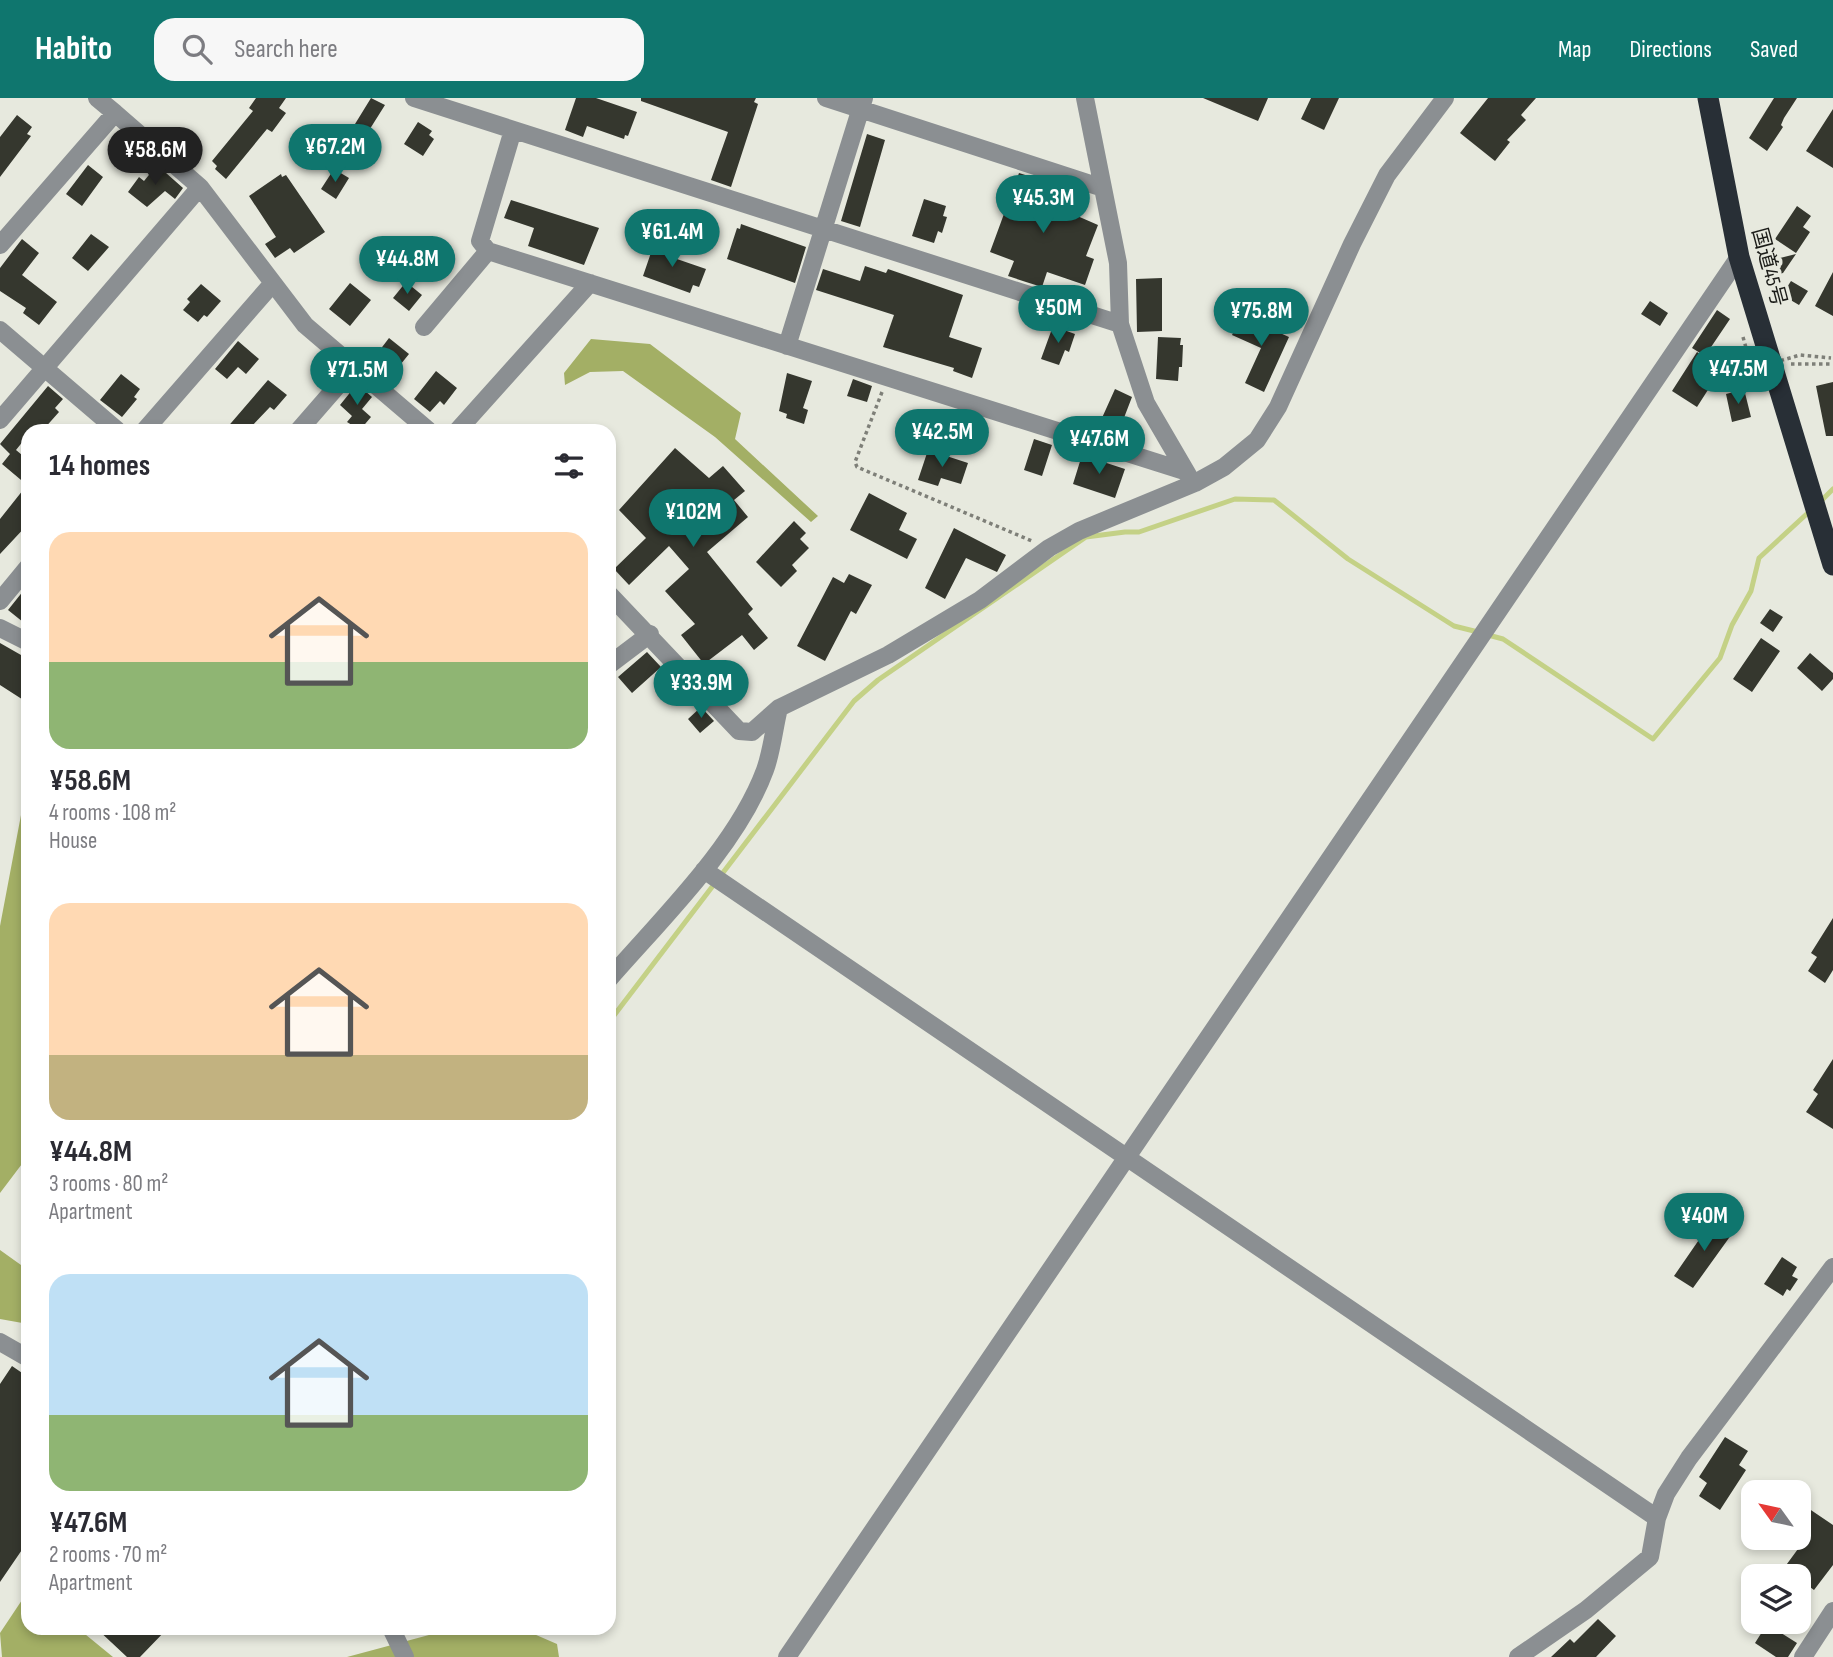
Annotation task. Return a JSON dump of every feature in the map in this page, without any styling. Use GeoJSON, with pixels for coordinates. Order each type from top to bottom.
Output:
{"type":"FeatureCollection","features":[{"type":"Feature","properties":{"kind":"highway","name":"国道45号"},"geometry":{"type":"LineString","coordinates":[[1708,98],[1739,257],[1833,565]]}},
{"type":"Feature","properties":{"kind":"street"},"geometry":{"type":"LineString","coordinates":[[97,98],[200,187],[305,325],[421,424]]}},
{"type":"Feature","properties":{"kind":"street"},"geometry":{"type":"LineString","coordinates":[[414,98],[1120,324]]}},
{"type":"Feature","properties":{"kind":"street"},"geometry":{"type":"LineString","coordinates":[[826,98],[862,103],[1104,188]]}},
{"type":"Feature","properties":{"kind":"street"},"geometry":{"type":"LineString","coordinates":[[1085,98],[1118,263],[1120,324],[1146,403],[1190,477]]}},
{"type":"Feature","properties":{"kind":"street"},"geometry":{"type":"LineString","coordinates":[[616,601],[740,730],[752,732],[779,708],[888,655],[946,621],[980,600],[1049,548],[1079,531],[1190,477],[1224,467],[1257,440],[1278,407],[1352,244],[1387,175],[1445,98]]}},
{"type":"Feature","properties":{"kind":"street"},"geometry":{"type":"LineString","coordinates":[[787,346],[862,103]]}},
{"type":"Feature","properties":{"kind":"street"},"geometry":{"type":"LineString","coordinates":[[0,245],[115,113]]}},
{"type":"Feature","properties":{"kind":"street"},"geometry":{"type":"LineString","coordinates":[[513,130],[480,241],[488,251],[887,377],[1190,477]]}},
{"type":"Feature","properties":{"kind":"street"},"geometry":{"type":"LineString","coordinates":[[0,420],[200,187]]}},
{"type":"Feature","properties":{"kind":"street"},"geometry":{"type":"LineString","coordinates":[[424,327],[488,251]]}},
{"type":"Feature","properties":{"kind":"street"},"geometry":{"type":"LineString","coordinates":[[787,1657],[1739,257]]}},
{"type":"Feature","properties":{"kind":"street"},"geometry":{"type":"LineString","coordinates":[[463,424],[590,283]]}},
{"type":"Feature","properties":{"kind":"street"},"geometry":{"type":"LineString","coordinates":[[150,424],[273,284]]}},
{"type":"Feature","properties":{"kind":"street"},"geometry":{"type":"LineString","coordinates":[[0,330],[110,424]]}},
{"type":"Feature","properties":{"kind":"street"},"geometry":{"type":"LineString","coordinates":[[304,424],[354,368]]}},
{"type":"Feature","properties":{"kind":"street"},"geometry":{"type":"LineString","coordinates":[[0,601],[21,576]]}},
{"type":"Feature","properties":{"kind":"street"},"geometry":{"type":"LineString","coordinates":[[0,628],[21,638]]}},
{"type":"Feature","properties":{"kind":"street"},"geometry":{"type":"LineString","coordinates":[[616,660],[650,634]]}},
{"type":"Feature","properties":{"kind":"street"},"geometry":{"type":"LineString","coordinates":[[616,971],[704,870],[751,802],[766,768],[779,708]]}},
{"type":"Feature","properties":{"kind":"street"},"geometry":{"type":"LineString","coordinates":[[704,870],[1657,1518]]}},
{"type":"Feature","properties":{"kind":"street"},"geometry":{"type":"LineString","coordinates":[[1518,1657],[1586,1610],[1650,1558],[1657,1518],[1666,1494],[1689,1458],[1833,1267]]}},
{"type":"Feature","properties":{"kind":"street"},"geometry":{"type":"LineString","coordinates":[[0,1342],[21,1354]]}},
{"type":"Feature","properties":{"kind":"street"},"geometry":{"type":"LineString","coordinates":[[1803,1657],[1833,1611]]}},
{"type":"Feature","properties":{"kind":"street"},"geometry":{"type":"LineString","coordinates":[[394,1635],[405,1657]]}},
{"type":"Feature","properties":{"kind":"path"},"geometry":{"type":"LineString","coordinates":[[1743,337],[1752,369],[1800,355],[1832,362]]}},
{"type":"Feature","properties":{"kind":"path"},"geometry":{"type":"LineString","coordinates":[[1789,364],[1832,362]]}},
{"type":"Feature","properties":{"kind":"path"},"geometry":{"type":"LineString","coordinates":[[887,377],[855,462],[857,467],[1049,548]]}},
{"type":"Feature","properties":{"kind":"green space"},"geometry":{"type":"Polygon","coordinates":[[[591,339],[650,344],[741,413],[735,439],[818,516],[811,522],[715,437],[623,371],[590,372],[565,385],[564,373],[591,339]]]}},
{"type":"Feature","properties":{"kind":"green space"},"geometry":{"type":"Polygon","coordinates":[[[21,815],[21,1165],[0,1193],[0,926],[21,815]]]}},
{"type":"Feature","properties":{"kind":"green space"},"geometry":{"type":"Polygon","coordinates":[[[0,1250],[21,1265],[21,1323],[0,1319],[0,1250]]]}},
{"type":"Feature","properties":{"kind":"green space"},"geometry":{"type":"Polygon","coordinates":[[[21,1602],[21,1635],[86,1635],[113,1657],[2,1657],[0,1633],[21,1602]]]}},
{"type":"Feature","properties":{"kind":"green space"},"geometry":{"type":"Polygon","coordinates":[[[429,1635],[536,1635],[557,1644],[559,1657],[347,1657],[429,1635]]]}},
{"type":"Feature","properties":{"kind":"building"},"geometry":{"type":"Polygon","coordinates":[[[256,98],[286,98],[279,108],[286,113],[272,132],[267,129],[226,179],[215,169],[217,166],[212,161],[253,111],[249,108],[256,98]]]}},
{"type":"Feature","properties":{"kind":"building"},"geometry":{"type":"Polygon","coordinates":[[[371,98],[385,105],[368,132],[355,124],[371,98]]]}},
{"type":"Feature","properties":{"kind":"building"},"geometry":{"type":"Polygon","coordinates":[[[576,98],[596,98],[637,112],[628,136],[625,135],[624,139],[587,126],[583,137],[565,130],[576,98]]]}},
{"type":"Feature","properties":{"kind":"building"},"geometry":{"type":"Polygon","coordinates":[[[641,98],[756,98],[754,102],[758,104],[731,187],[711,180],[728,132],[641,101],[641,98]]]}},
{"type":"Feature","properties":{"kind":"building"},"geometry":{"type":"Polygon","coordinates":[[[1203,98],[1268,98],[1258,121],[1203,98]]]}},
{"type":"Feature","properties":{"kind":"building"},"geometry":{"type":"Polygon","coordinates":[[[1311,98],[1339,98],[1324,130],[1301,119],[1311,98]]]}},
{"type":"Feature","properties":{"kind":"building"},"geometry":{"type":"Polygon","coordinates":[[[1488,98],[1536,98],[1521,115],[1526,120],[1507,140],[1510,142],[1495,161],[1460,133],[1488,98]]]}},
{"type":"Feature","properties":{"kind":"building"},"geometry":{"type":"Polygon","coordinates":[[[1774,98],[1797,98],[1784,118],[1781,125],[1783,127],[1767,151],[1749,138],[1774,98]]]}},
{"type":"Feature","properties":{"kind":"building"},"geometry":{"type":"Polygon","coordinates":[[[1833,109],[1833,168],[1806,151],[1833,109]]]}},
{"type":"Feature","properties":{"kind":"building"},"geometry":{"type":"Polygon","coordinates":[[[17,115],[32,127],[27,134],[31,136],[0,177],[0,137],[17,115]]]}},
{"type":"Feature","properties":{"kind":"building"},"geometry":{"type":"Polygon","coordinates":[[[418,122],[432,131],[429,135],[434,139],[423,156],[404,144],[418,122]]]}},
{"type":"Feature","properties":{"kind":"building"},"geometry":{"type":"Polygon","coordinates":[[[867,134],[885,140],[860,227],[841,221],[867,134]]]}},
{"type":"Feature","properties":{"kind":"building"},"geometry":{"type":"Polygon","coordinates":[[[88,165],[103,177],[82,206],[66,194],[88,165]]]}},
{"type":"Feature","properties":{"kind":"building"},"geometry":{"type":"Polygon","coordinates":[[[157,165],[183,188],[175,199],[165,191],[147,207],[128,192],[139,177],[144,181],[157,165]]]}},
{"type":"Feature","properties":{"kind":"building"},"geometry":{"type":"Polygon","coordinates":[[[334,169],[349,178],[336,199],[321,189],[334,169]]]}},
{"type":"Feature","properties":{"kind":"building"},"geometry":{"type":"Polygon","coordinates":[[[1019,173],[1066,188],[1059,208],[1098,225],[1086,256],[1094,259],[1085,285],[1047,272],[1042,287],[1008,276],[1014,261],[990,252],[1019,173]]]}},
{"type":"Feature","properties":{"kind":"building"},"geometry":{"type":"Polygon","coordinates":[[[281,174],[282,177],[286,175],[325,232],[294,253],[290,248],[275,258],[265,244],[276,237],[249,196],[281,174]]]}},
{"type":"Feature","properties":{"kind":"building"},"geometry":{"type":"Polygon","coordinates":[[[924,199],[946,206],[943,216],[947,217],[942,233],[938,231],[934,243],[912,236],[924,199]]]}},
{"type":"Feature","properties":{"kind":"building"},"geometry":{"type":"Polygon","coordinates":[[[511,200],[599,228],[584,265],[528,246],[534,228],[504,218],[511,200]]]}},
{"type":"Feature","properties":{"kind":"building"},"geometry":{"type":"Polygon","coordinates":[[[1797,206],[1811,216],[1803,227],[1810,232],[1796,253],[1775,239],[1797,206]]]}},
{"type":"Feature","properties":{"kind":"building"},"geometry":{"type":"Polygon","coordinates":[[[741,224],[806,247],[795,283],[727,259],[737,228],[740,229],[741,224]]]}},
{"type":"Feature","properties":{"kind":"building"},"geometry":{"type":"Polygon","coordinates":[[[91,234],[109,247],[88,271],[72,258],[91,234]]]}},
{"type":"Feature","properties":{"kind":"building"},"geometry":{"type":"Polygon","coordinates":[[[22,239],[39,253],[22,275],[57,302],[39,325],[23,313],[26,308],[0,291],[0,268],[22,239]]]}},
{"type":"Feature","properties":{"kind":"building"},"geometry":{"type":"Polygon","coordinates":[[[655,241],[677,249],[674,258],[706,269],[699,287],[693,285],[690,293],[643,276],[655,241]]]}},
{"type":"Feature","properties":{"kind":"building"},"geometry":{"type":"Polygon","coordinates":[[[1796,254],[1783,273],[1768,277],[1764,262],[1796,254]]]}},
{"type":"Feature","properties":{"kind":"building"},"geometry":{"type":"Polygon","coordinates":[[[865,266],[886,273],[888,269],[963,295],[949,337],[982,348],[972,378],[953,371],[954,368],[883,347],[894,315],[816,290],[823,269],[860,281],[865,266]]]}},
{"type":"Feature","properties":{"kind":"building"},"geometry":{"type":"Polygon","coordinates":[[[1833,272],[1833,316],[1815,306],[1833,272]]]}},
{"type":"Feature","properties":{"kind":"building"},"geometry":{"type":"Polygon","coordinates":[[[1162,278],[1162,331],[1137,332],[1136,279],[1162,278]]]}},
{"type":"Feature","properties":{"kind":"building"},"geometry":{"type":"Polygon","coordinates":[[[1791,281],[1808,291],[1799,305],[1782,295],[1791,281]]]}},
{"type":"Feature","properties":{"kind":"building"},"geometry":{"type":"Polygon","coordinates":[[[406,282],[422,295],[409,311],[393,298],[406,282]]]}},
{"type":"Feature","properties":{"kind":"building"},"geometry":{"type":"Polygon","coordinates":[[[350,283],[371,300],[350,326],[329,309],[350,283]]]}},
{"type":"Feature","properties":{"kind":"building"},"geometry":{"type":"Polygon","coordinates":[[[201,284],[221,301],[207,317],[204,315],[198,322],[183,310],[190,302],[187,299],[201,284]]]}},
{"type":"Feature","properties":{"kind":"building"},"geometry":{"type":"Polygon","coordinates":[[[1650,301],[1668,313],[1660,326],[1641,314],[1650,301]]]}},
{"type":"Feature","properties":{"kind":"building"},"geometry":{"type":"Polygon","coordinates":[[[1717,310],[1730,319],[1705,356],[1692,348],[1717,310]]]}},
{"type":"Feature","properties":{"kind":"building"},"geometry":{"type":"Polygon","coordinates":[[[1244,311],[1264,320],[1262,325],[1289,337],[1264,392],[1245,383],[1261,348],[1232,335],[1244,311]]]}},
{"type":"Feature","properties":{"kind":"building"},"geometry":{"type":"Polygon","coordinates":[[[1053,326],[1075,334],[1069,352],[1065,350],[1059,365],[1041,359],[1053,326]]]}},
{"type":"Feature","properties":{"kind":"building"},"geometry":{"type":"Polygon","coordinates":[[[1158,337],[1181,338],[1182,367],[1179,367],[1178,381],[1156,379],[1158,337]]]}},
{"type":"Feature","properties":{"kind":"building"},"geometry":{"type":"Polygon","coordinates":[[[389,338],[409,354],[388,380],[370,363],[389,338]]]}},
{"type":"Feature","properties":{"kind":"building"},"geometry":{"type":"Polygon","coordinates":[[[238,341],[259,359],[246,374],[238,367],[227,379],[215,369],[238,341]]]}},
{"type":"Feature","properties":{"kind":"building"},"geometry":{"type":"Polygon","coordinates":[[[1697,352],[1722,368],[1697,407],[1672,391],[1697,352]]]}},
{"type":"Feature","properties":{"kind":"building"},"geometry":{"type":"Polygon","coordinates":[[[436,371],[457,388],[444,405],[440,401],[430,412],[414,399],[436,371]]]}},
{"type":"Feature","properties":{"kind":"building"},"geometry":{"type":"Polygon","coordinates":[[[787,373],[812,381],[803,408],[808,410],[804,424],[786,418],[787,414],[779,411],[787,373]]]}},
{"type":"Feature","properties":{"kind":"building"},"geometry":{"type":"Polygon","coordinates":[[[121,374],[140,389],[134,397],[137,399],[122,417],[100,400],[121,374]]]}},
{"type":"Feature","properties":{"kind":"building"},"geometry":{"type":"Polygon","coordinates":[[[853,379],[872,386],[867,402],[847,396],[853,379]]]}},
{"type":"Feature","properties":{"kind":"building"},"geometry":{"type":"Polygon","coordinates":[[[268,380],[287,395],[274,410],[270,407],[254,424],[230,424],[268,380]]]}},
{"type":"Feature","properties":{"kind":"building"},"geometry":{"type":"Polygon","coordinates":[[[1833,382],[1833,436],[1826,436],[1816,386],[1833,382]]]}},
{"type":"Feature","properties":{"kind":"building"},"geometry":{"type":"Polygon","coordinates":[[[357,384],[372,397],[362,409],[371,417],[365,424],[350,424],[347,422],[352,416],[340,405],[357,384]]]}},
{"type":"Feature","properties":{"kind":"building"},"geometry":{"type":"Polygon","coordinates":[[[48,386],[63,399],[55,408],[59,412],[48,424],[21,424],[21,444],[16,450],[21,454],[21,480],[2,464],[10,454],[0,444],[48,386]]]}},
{"type":"Feature","properties":{"kind":"building"},"geometry":{"type":"Polygon","coordinates":[[[1115,389],[1132,397],[1117,436],[1097,429],[1115,389]]]}},
{"type":"Feature","properties":{"kind":"building"},"geometry":{"type":"Polygon","coordinates":[[[1741,390],[1742,394],[1745,393],[1751,417],[1732,422],[1726,394],[1741,390]]]}},
{"type":"Feature","properties":{"kind":"building"},"geometry":{"type":"Polygon","coordinates":[[[1034,439],[1052,445],[1042,476],[1024,470],[1034,439]]]}},
{"type":"Feature","properties":{"kind":"building"},"geometry":{"type":"Polygon","coordinates":[[[675,448],[709,478],[723,466],[745,491],[734,500],[748,517],[707,552],[753,609],[748,614],[768,638],[754,650],[742,635],[704,664],[681,635],[695,624],[665,591],[689,569],[669,546],[629,585],[616,571],[616,567],[646,538],[619,510],[675,448]]]}},
{"type":"Feature","properties":{"kind":"building"},"geometry":{"type":"Polygon","coordinates":[[[928,450],[968,463],[961,484],[941,478],[938,486],[918,480],[928,450]]]}},
{"type":"Feature","properties":{"kind":"building"},"geometry":{"type":"Polygon","coordinates":[[[1082,455],[1125,469],[1115,498],[1073,484],[1082,455]]]}},
{"type":"Feature","properties":{"kind":"building"},"geometry":{"type":"Polygon","coordinates":[[[21,493],[21,532],[0,554],[0,519],[21,493]]]}},
{"type":"Feature","properties":{"kind":"building"},"geometry":{"type":"Polygon","coordinates":[[[869,493],[907,513],[899,530],[917,539],[907,559],[850,530],[869,493]]]}},
{"type":"Feature","properties":{"kind":"building"},"geometry":{"type":"Polygon","coordinates":[[[794,521],[806,533],[800,539],[809,548],[792,565],[797,571],[781,587],[756,562],[794,521]]]}},
{"type":"Feature","properties":{"kind":"building"},"geometry":{"type":"Polygon","coordinates":[[[954,528],[1006,555],[997,572],[966,558],[945,599],[925,588],[954,528]]]}},
{"type":"Feature","properties":{"kind":"building"},"geometry":{"type":"Polygon","coordinates":[[[849,574],[872,585],[856,614],[851,611],[825,661],[797,646],[833,577],[844,583],[849,574]]]}},
{"type":"Feature","properties":{"kind":"building"},"geometry":{"type":"Polygon","coordinates":[[[21,594],[21,620],[8,610],[21,594]]]}},
{"type":"Feature","properties":{"kind":"building"},"geometry":{"type":"Polygon","coordinates":[[[1770,609],[1783,617],[1773,632],[1760,623],[1770,609]]]}},
{"type":"Feature","properties":{"kind":"building"},"geometry":{"type":"Polygon","coordinates":[[[1761,638],[1780,651],[1752,692],[1733,679],[1761,638]]]}},
{"type":"Feature","properties":{"kind":"building"},"geometry":{"type":"Polygon","coordinates":[[[0,643],[21,655],[21,698],[0,685],[0,643]]]}},
{"type":"Feature","properties":{"kind":"building"},"geometry":{"type":"Polygon","coordinates":[[[647,652],[661,667],[632,693],[618,677],[647,652]]]}},
{"type":"Feature","properties":{"kind":"building"},"geometry":{"type":"Polygon","coordinates":[[[1810,653],[1833,673],[1833,679],[1822,691],[1797,668],[1810,653]]]}},
{"type":"Feature","properties":{"kind":"building"},"geometry":{"type":"Polygon","coordinates":[[[701,707],[714,721],[700,733],[688,719],[701,707]]]}},
{"type":"Feature","properties":{"kind":"building"},"geometry":{"type":"Polygon","coordinates":[[[1833,918],[1833,970],[1825,983],[1808,971],[1817,957],[1811,953],[1833,918]]]}},
{"type":"Feature","properties":{"kind":"building"},"geometry":{"type":"Polygon","coordinates":[[[1833,1059],[1833,1129],[1806,1112],[1818,1094],[1813,1090],[1833,1059]]]}},
{"type":"Feature","properties":{"kind":"building"},"geometry":{"type":"Polygon","coordinates":[[[1714,1218],[1734,1231],[1693,1288],[1674,1276],[1714,1218]]]}},
{"type":"Feature","properties":{"kind":"building"},"geometry":{"type":"Polygon","coordinates":[[[1782,1257],[1797,1267],[1792,1276],[1798,1279],[1783,1296],[1764,1284],[1782,1257]]]}},
{"type":"Feature","properties":{"kind":"building"},"geometry":{"type":"Polygon","coordinates":[[[12,1366],[21,1372],[21,1551],[0,1582],[0,1384],[12,1366]]]}},
{"type":"Feature","properties":{"kind":"building"},"geometry":{"type":"Polygon","coordinates":[[[1725,1437],[1748,1451],[1739,1465],[1746,1470],[1720,1510],[1699,1496],[1707,1483],[1699,1477],[1725,1437]]]}},
{"type":"Feature","properties":{"kind":"building"},"geometry":{"type":"Polygon","coordinates":[[[1811,1510],[1833,1525],[1833,1565],[1814,1590],[1811,1588],[1811,1564],[1787,1564],[1797,1550],[1811,1550],[1811,1510]]]}},
{"type":"Feature","properties":{"kind":"building"},"geometry":{"type":"Polygon","coordinates":[[[1598,1619],[1616,1636],[1596,1657],[1551,1657],[1570,1639],[1574,1643],[1598,1619]]]}},
{"type":"Feature","properties":{"kind":"building"},"geometry":{"type":"Polygon","coordinates":[[[1761,1634],[1783,1634],[1797,1643],[1788,1657],[1776,1657],[1755,1643],[1761,1634]]]}},
{"type":"Feature","properties":{"kind":"building"},"geometry":{"type":"Polygon","coordinates":[[[103,1635],[161,1635],[140,1657],[127,1657],[103,1635]]]}},
{"type":"Feature","properties":{"kind":"waterway"},"geometry":{"type":"LineString","coordinates":[[1821,501],[1833,489]]}},
{"type":"Feature","properties":{"kind":"waterway"},"geometry":{"type":"LineString","coordinates":[[616,1013],[854,701],[878,680],[1086,537],[1139,532],[1235,499],[1274,500],[1348,559],[1454,626],[1478,632]]}},
{"type":"Feature","properties":{"kind":"waterway"},"geometry":{"type":"LineString","coordinates":[[1488,635],[1503,639],[1653,739],[1720,658],[1732,625],[1751,591],[1759,558],[1811,510]]}}]}
